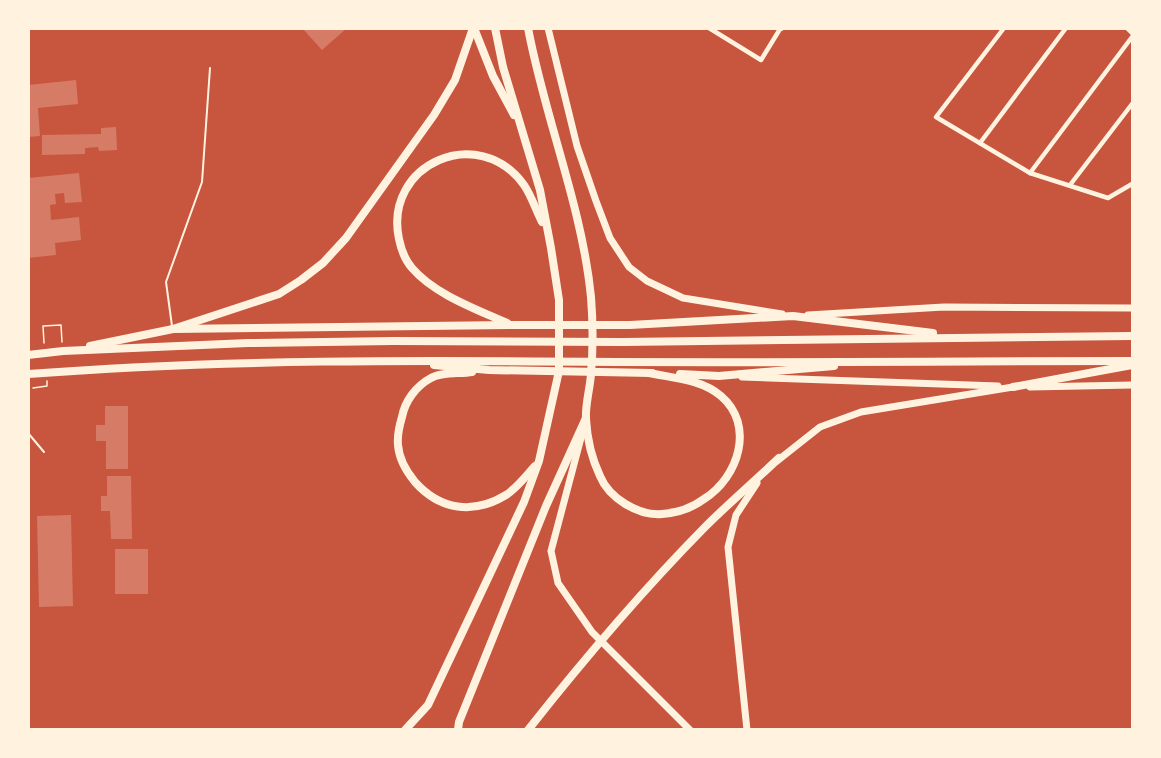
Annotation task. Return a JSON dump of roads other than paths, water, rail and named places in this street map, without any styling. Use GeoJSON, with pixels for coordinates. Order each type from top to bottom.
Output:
{"type":"FeatureCollection","features":[{"type":"Feature","properties":{"kind":"highway"},"geometry":{"type":"LineString","coordinates":[[474,28],[493,76],[524,136]]}},
{"type":"Feature","properties":{"kind":"highway"},"geometry":{"type":"LineString","coordinates":[[63,351],[173,329],[279,294],[301,280],[322,263],[346,238],[434,115],[455,80],[474,28]]}},
{"type":"Feature","properties":{"kind":"highway"},"geometry":{"type":"LineString","coordinates":[[405,729],[428,705],[524,502],[539,461],[560,371],[559,300],[551,248],[540,190],[503,67],[495,28]]}},
{"type":"Feature","properties":{"kind":"highway"},"geometry":{"type":"LineString","coordinates":[[528,28],[582,242],[591,299],[591,374],[586,418],[592,457],[601,479],[625,504],[636,510],[660,514],[682,511],[705,499],[720,486],[736,461],[741,441],[737,414],[722,396],[703,383],[649,373]]}},
{"type":"Feature","properties":{"kind":"highway"},"geometry":{"type":"LineString","coordinates":[[510,325],[464,304],[429,284],[411,267],[401,248],[396,225],[400,200],[417,174],[435,161],[452,156],[473,154],[496,160],[524,185],[547,232]]}},
{"type":"Feature","properties":{"kind":"highway"},"geometry":{"type":"LineString","coordinates":[[173,329],[630,326],[793,316],[966,337]]}},
{"type":"Feature","properties":{"kind":"highway"},"geometry":{"type":"LineString","coordinates":[[28,355],[63,351],[248,343],[623,342],[1132,336]]}},
{"type":"Feature","properties":{"kind":"highway"},"geometry":{"type":"LineString","coordinates":[[392,360],[489,370],[719,376],[892,361]]}},
{"type":"Feature","properties":{"kind":"highway"},"geometry":{"type":"LineString","coordinates":[[28,374],[249,362],[392,360],[1132,363]]}},
{"type":"Feature","properties":{"kind":"highway"},"geometry":{"type":"LineString","coordinates":[[1013,387],[1132,363]]}},
{"type":"Feature","properties":{"kind":"highway"},"geometry":{"type":"LineString","coordinates":[[489,370],[433,377],[417,388],[404,407],[398,434],[398,447],[405,470],[423,490],[439,502],[460,508],[485,505],[507,494],[539,461]]}},
{"type":"Feature","properties":{"kind":"highway"},"geometry":{"type":"LineString","coordinates":[[459,729],[459,722],[546,506],[586,418]]}},
{"type":"Feature","properties":{"kind":"highway"},"geometry":{"type":"LineString","coordinates":[[528,729],[622,616],[708,525],[779,459]]}},
{"type":"Feature","properties":{"kind":"main road"},"geometry":{"type":"LineString","coordinates":[[548,28],[577,146],[610,238],[629,267],[647,281],[683,298],[793,316],[944,307],[1132,308]]}},
{"type":"Feature","properties":{"kind":"main road"},"geometry":{"type":"LineString","coordinates":[[719,376],[1013,387],[1132,385]]}},
{"type":"Feature","properties":{"kind":"main road"},"geometry":{"type":"LineString","coordinates":[[747,729],[728,547],[736,515],[752,489],[779,459],[820,427],[861,412],[1013,387]]}},
{"type":"Feature","properties":{"kind":"main road"},"geometry":{"type":"LineString","coordinates":[[586,418],[551,551],[558,583],[592,632],[690,729]]}},
{"type":"Feature","properties":{"kind":"street"},"geometry":{"type":"LineString","coordinates":[[709,28],[761,60],[780,29]]}},
{"type":"Feature","properties":{"kind":"street"},"geometry":{"type":"LineString","coordinates":[[1004,28],[936,117],[1030,173],[1108,198],[1132,184]]}},
{"type":"Feature","properties":{"kind":"street"},"geometry":{"type":"LineString","coordinates":[[980,143],[1066,28]]}},
{"type":"Feature","properties":{"kind":"street"},"geometry":{"type":"LineString","coordinates":[[1030,173],[1132,35],[1127,28]]}},
{"type":"Feature","properties":{"kind":"street"},"geometry":{"type":"LineString","coordinates":[[1070,185],[1132,104]]}},
{"type":"Feature","properties":{"kind":"lane"},"geometry":{"type":"LineString","coordinates":[[173,329],[166,282],[202,182],[210,68]]}},
{"type":"Feature","properties":{"kind":"lane"},"geometry":{"type":"LineString","coordinates":[[28,433],[44,452]]}}]}
